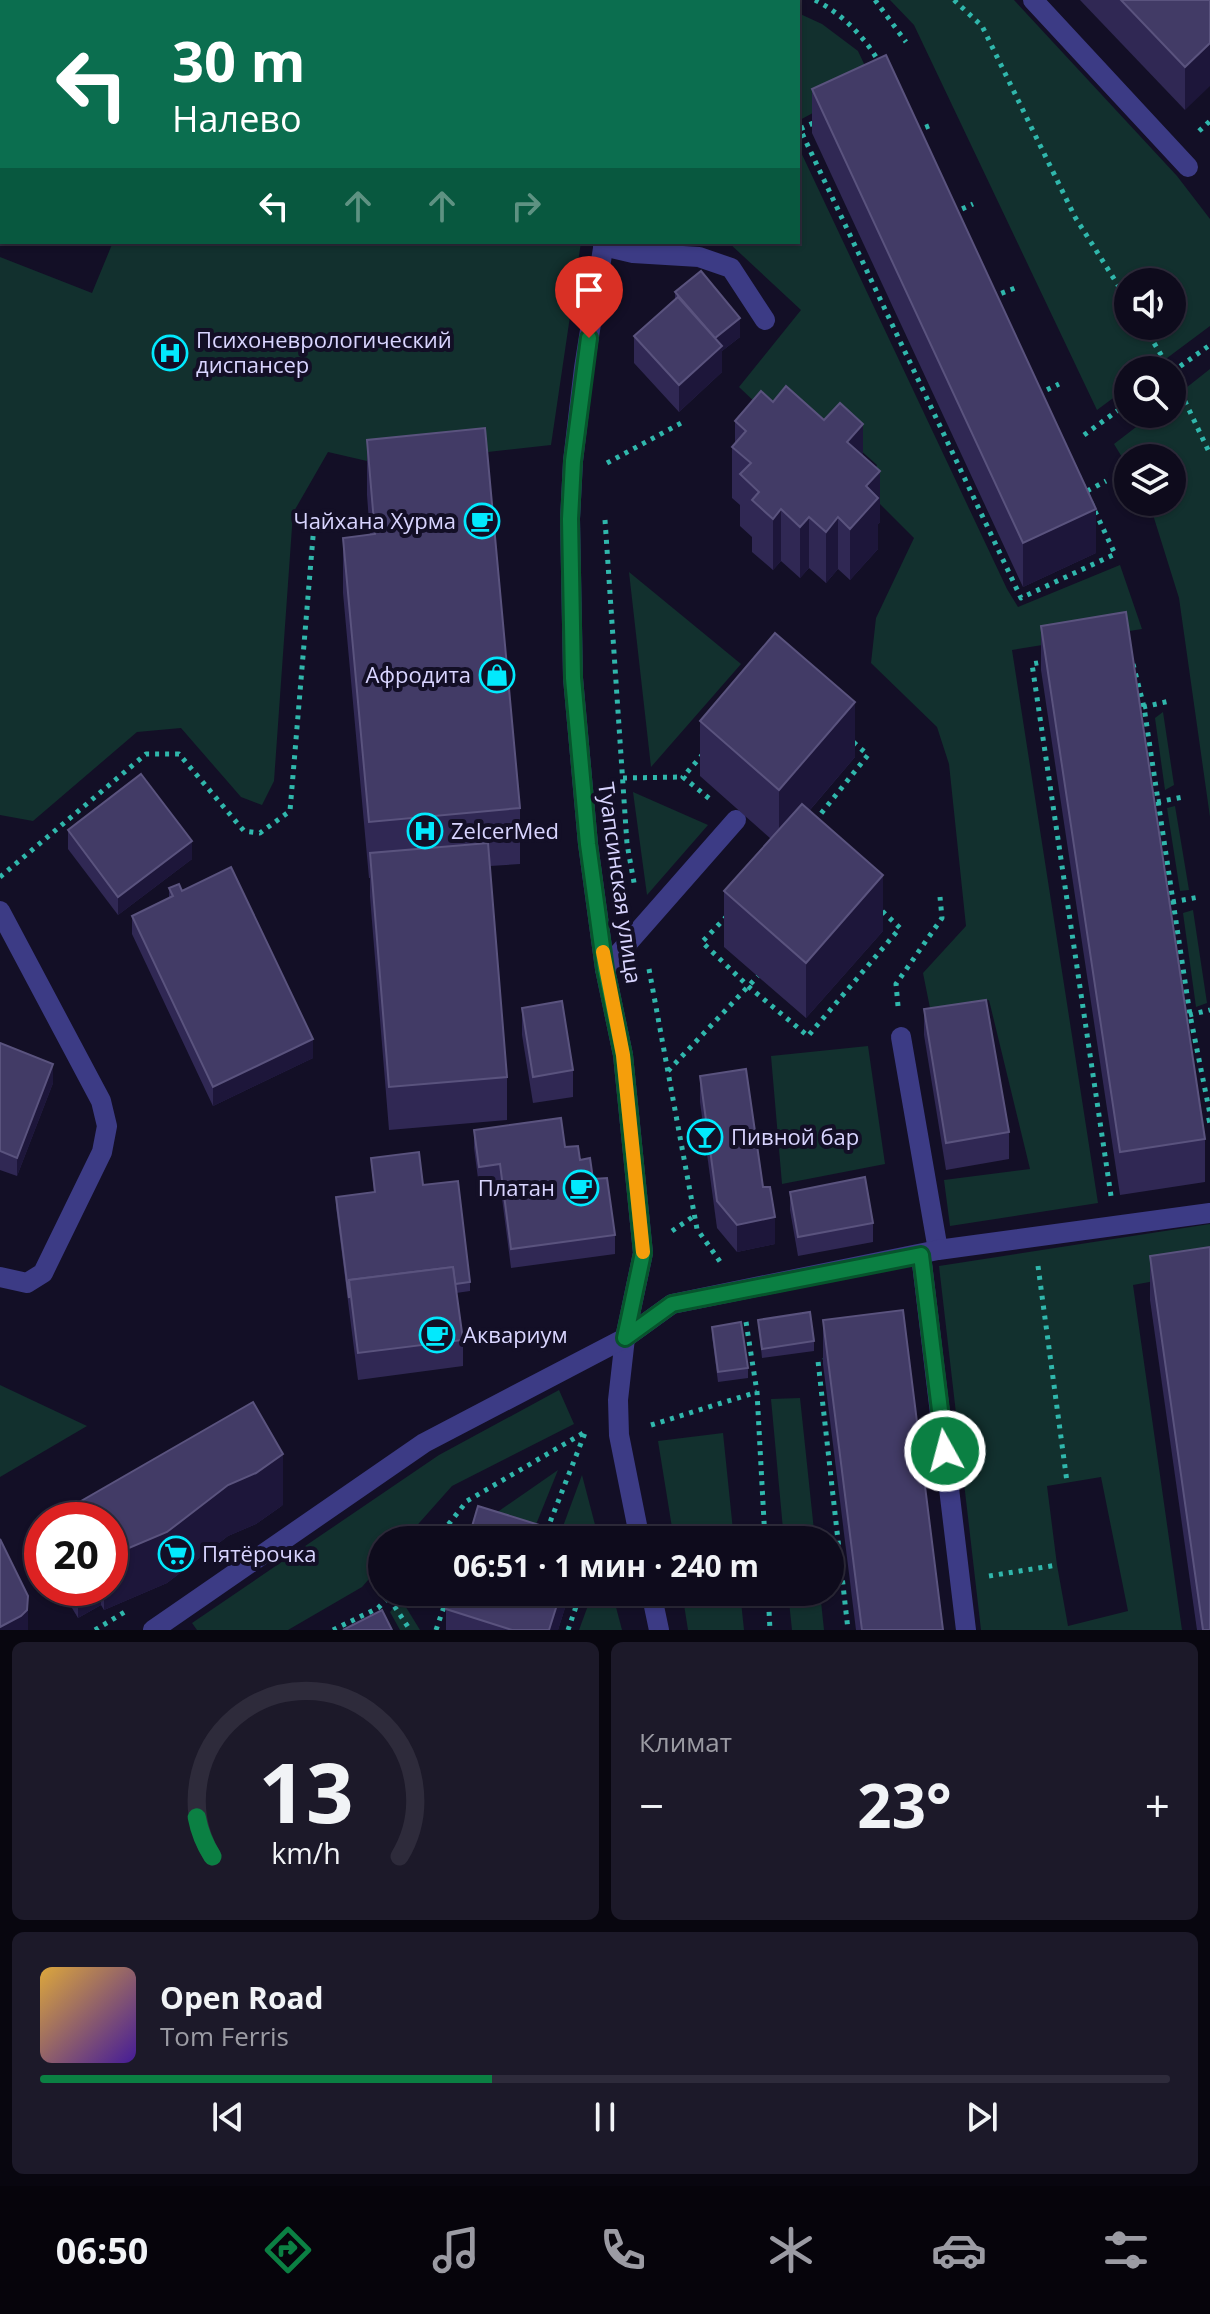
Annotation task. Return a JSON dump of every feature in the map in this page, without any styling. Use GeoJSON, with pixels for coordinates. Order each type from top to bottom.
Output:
{"type":"FeatureCollection","features":[{"type":"Feature","properties":{"kind":"street"},"geometry":{"type":"LineString","coordinates":[[1033,0],[1188,167]]}},
{"type":"Feature","properties":{"kind":"street"},"geometry":{"type":"LineString","coordinates":[[604,244],[633,253],[699,257],[731,268],[765,320]]}},
{"type":"Feature","properties":{"kind":"street","name":"Туапсинская улица"},"geometry":{"type":"LineString","coordinates":[[604,244],[573,461],[570,519],[573,678],[588,844],[605,969],[623,1055],[643,1253],[625,1338],[618,1400],[619,1435],[637,1526]]}},
{"type":"Feature","properties":{"kind":"street"},"geometry":{"type":"LineString","coordinates":[[605,969],[736,820]]}},
{"type":"Feature","properties":{"kind":"street"},"geometry":{"type":"LineString","coordinates":[[0,911],[101,1101],[107,1126],[102,1152],[43,1273],[27,1283],[0,1277]]}},
{"type":"Feature","properties":{"kind":"street"},"geometry":{"type":"LineString","coordinates":[[901,1037],[930,1252],[966,1630]]}},
{"type":"Feature","properties":{"kind":"street"},"geometry":{"type":"LineString","coordinates":[[153,1630],[424,1443],[625,1338],[672,1304],[930,1252],[1210,1213]]}},
{"type":"Feature","properties":{"kind":"street"},"geometry":{"type":"LineString","coordinates":[[654,1606],[659,1630]]}},
{"type":"Feature","properties":{"kind":"path"},"geometry":{"type":"LineString","coordinates":[[815,0],[836,11],[872,50],[893,87],[917,131],[1115,554],[1021,598],[800,129],[893,87]]}},
{"type":"Feature","properties":{"kind":"path"},"geometry":{"type":"LineString","coordinates":[[875,0],[906,42]]}},
{"type":"Feature","properties":{"kind":"path"},"geometry":{"type":"LineString","coordinates":[[954,0],[982,26],[1075,217],[1114,279]]}},
{"type":"Feature","properties":{"kind":"path"},"geometry":{"type":"LineString","coordinates":[[1194,135],[1210,121]]}},
{"type":"Feature","properties":{"kind":"path"},"geometry":{"type":"LineString","coordinates":[[904,136],[934,124]]}},
{"type":"Feature","properties":{"kind":"path"},"geometry":{"type":"LineString","coordinates":[[942,219],[973,204]]}},
{"type":"Feature","properties":{"kind":"path"},"geometry":{"type":"LineString","coordinates":[[980,302],[1015,288]]}},
{"type":"Feature","properties":{"kind":"path"},"geometry":{"type":"LineString","coordinates":[[1186,362],[1210,345]]}},
{"type":"Feature","properties":{"kind":"path"},"geometry":{"type":"LineString","coordinates":[[1026,400],[1059,384]]}},
{"type":"Feature","properties":{"kind":"path"},"geometry":{"type":"LineString","coordinates":[[1186,404],[1210,454]]}},
{"type":"Feature","properties":{"kind":"path"},"geometry":{"type":"LineString","coordinates":[[1084,435],[1114,413]]}},
{"type":"Feature","properties":{"kind":"path"},"geometry":{"type":"LineString","coordinates":[[607,463],[683,422]]}},
{"type":"Feature","properties":{"kind":"path"},"geometry":{"type":"LineString","coordinates":[[1079,494],[1106,481]]}},
{"type":"Feature","properties":{"kind":"path"},"geometry":{"type":"LineString","coordinates":[[605,508],[627,844],[697,1229],[741,1291],[757,1392],[764,1526]]}},
{"type":"Feature","properties":{"kind":"path"},"geometry":{"type":"LineString","coordinates":[[0,877],[146,754],[179,754],[244,831],[260,833],[290,811],[314,525]]}},
{"type":"Feature","properties":{"kind":"path"},"geometry":{"type":"LineString","coordinates":[[1129,649],[1144,707],[1190,1015],[1210,1117],[1196,1123]]}},
{"type":"Feature","properties":{"kind":"path"},"geometry":{"type":"LineString","coordinates":[[1060,660],[1032,664],[1112,1202]]}},
{"type":"Feature","properties":{"kind":"path"},"geometry":{"type":"LineString","coordinates":[[1134,709],[1170,701]]}},
{"type":"Feature","properties":{"kind":"path"},"geometry":{"type":"LineString","coordinates":[[811,825],[868,755],[844,734]]}},
{"type":"Feature","properties":{"kind":"path"},"geometry":{"type":"LineString","coordinates":[[683,777],[713,742]]}},
{"type":"Feature","properties":{"kind":"path"},"geometry":{"type":"LineString","coordinates":[[623,778],[683,777],[736,820]]}},
{"type":"Feature","properties":{"kind":"path"},"geometry":{"type":"LineString","coordinates":[[1148,804],[1183,797]]}},
{"type":"Feature","properties":{"kind":"path"},"geometry":{"type":"LineString","coordinates":[[896,984],[942,918],[940,897]]}},
{"type":"Feature","properties":{"kind":"path"},"geometry":{"type":"LineString","coordinates":[[1163,904],[1199,897]]}},
{"type":"Feature","properties":{"kind":"path"},"geometry":{"type":"LineString","coordinates":[[732,911],[702,942],[749,987],[808,1036],[900,928],[871,900]]}},
{"type":"Feature","properties":{"kind":"path"},"geometry":{"type":"LineString","coordinates":[[667,1072],[758,976]]}},
{"type":"Feature","properties":{"kind":"path"},"geometry":{"type":"LineString","coordinates":[[1180,1017],[1210,1010]]}},
{"type":"Feature","properties":{"kind":"path"},"geometry":{"type":"LineString","coordinates":[[1034,1237],[1067,1482]]}},
{"type":"Feature","properties":{"kind":"path"},"geometry":{"type":"LineString","coordinates":[[834,1359],[818,1361],[848,1630]]}},
{"type":"Feature","properties":{"kind":"path"},"geometry":{"type":"LineString","coordinates":[[447,1526],[467,1501],[585,1432],[548,1526]]}},
{"type":"Feature","properties":{"kind":"path"},"geometry":{"type":"LineString","coordinates":[[960,1581],[1057,1565]]}},
{"type":"Feature","properties":{"kind":"path"},"geometry":{"type":"LineString","coordinates":[[397,1606],[411,1629]]}},
{"type":"Feature","properties":{"kind":"path"},"geometry":{"type":"LineString","coordinates":[[436,1630],[444,1606]]}},
{"type":"Feature","properties":{"kind":"path"},"geometry":{"type":"LineString","coordinates":[[568,1630],[576,1606]]}},
{"type":"Feature","properties":{"kind":"path"},"geometry":{"type":"LineString","coordinates":[[769,1606],[770,1630]]}},
{"type":"Feature","properties":{"kind":"path"},"geometry":{"type":"LineString","coordinates":[[333,1630],[378,1608],[384,1619]]}},
{"type":"Feature","properties":{"kind":"green space"},"geometry":{"type":"Polygon","coordinates":[[[890,0],[1014,0],[1177,176],[1210,219],[1210,326],[1170,356],[1114,356],[1114,397],[1097,410],[914,25],[890,0]]]}},
{"type":"Feature","properties":{"kind":"green space"},"geometry":{"type":"Polygon","coordinates":[[[800,14],[822,24],[858,51],[872,81],[800,120],[800,14]]]}},
{"type":"Feature","properties":{"kind":"green space"},"geometry":{"type":"Polygon","coordinates":[[[800,150],[1018,607],[1120,565],[1142,629],[1012,650],[1098,1203],[950,1226],[944,1180],[1030,1169],[989,1000],[931,1013],[923,973],[966,926],[949,764],[937,727],[871,663],[876,618],[914,538],[866,490],[877,465],[840,432],[777,423],[739,387],[801,310],[730,244],[800,244],[800,150]]]}},
{"type":"Feature","properties":{"kind":"green space"},"geometry":{"type":"Polygon","coordinates":[[[112,244],[581,244],[551,445],[380,464],[328,452],[293,513],[274,781],[262,805],[241,797],[181,728],[137,732],[33,821],[0,815],[0,257],[92,293],[112,244]]]}},
{"type":"Feature","properties":{"kind":"green space"},"geometry":{"type":"Polygon","coordinates":[[[1210,369],[1210,817],[1179,598],[1153,516],[1186,516],[1186,444],[1114,444],[1135,428],[1186,428],[1186,388],[1210,369]]]}},
{"type":"Feature","properties":{"kind":"green space"},"geometry":{"type":"Polygon","coordinates":[[[629,572],[741,664],[651,767],[629,572]]]}},
{"type":"Feature","properties":{"kind":"green space"},"geometry":{"type":"Polygon","coordinates":[[[1163,712],[1174,785],[1165,790],[1155,718],[1163,712]]]}},
{"type":"Feature","properties":{"kind":"green space"},"geometry":{"type":"Polygon","coordinates":[[[633,792],[708,825],[647,895],[633,792]]]}},
{"type":"Feature","properties":{"kind":"green space"},"geometry":{"type":"Polygon","coordinates":[[[1175,806],[1189,890],[1180,891],[1167,808],[1175,806]]]}},
{"type":"Feature","properties":{"kind":"green space"},"geometry":{"type":"Polygon","coordinates":[[[1193,910],[1207,1003],[1196,1007],[1183,913],[1193,910]]]}},
{"type":"Feature","properties":{"kind":"green space"},"geometry":{"type":"Polygon","coordinates":[[[868,1046],[885,1164],[782,1184],[771,1056],[868,1046]]]}},
{"type":"Feature","properties":{"kind":"green space"},"geometry":{"type":"Polygon","coordinates":[[[1210,1224],[1210,1271],[1133,1285],[1182,1630],[981,1630],[939,1266],[1210,1224]],[[1101,1477],[1047,1486],[1068,1626],[1128,1611],[1101,1477]]]}},
{"type":"Feature","properties":{"kind":"green space"},"geometry":{"type":"Polygon","coordinates":[[[0,1385],[87,1426],[0,1477],[0,1385]]]}},
{"type":"Feature","properties":{"kind":"green space"},"geometry":{"type":"Polygon","coordinates":[[[559,1390],[574,1424],[452,1486],[416,1526],[368,1526],[368,1580],[362,1587],[288,1630],[197,1630],[192,1623],[439,1455],[559,1390]]]}},
{"type":"Feature","properties":{"kind":"green space"},"geometry":{"type":"Polygon","coordinates":[[[800,1398],[814,1526],[783,1526],[771,1399],[800,1398]]]}},
{"type":"Feature","properties":{"kind":"green space"},"geometry":{"type":"Polygon","coordinates":[[[723,1433],[733,1526],[672,1526],[658,1441],[723,1433]]]}},
{"type":"Feature","properties":{"kind":"green space"},"geometry":{"type":"Polygon","coordinates":[[[558,1470],[535,1526],[510,1526],[486,1520],[558,1470]]]}},
{"type":"Feature","properties":{"kind":"green space"},"geometry":{"type":"Polygon","coordinates":[[[582,1475],[595,1526],[563,1526],[582,1475]]]}},
{"type":"Feature","properties":{"kind":"green space"},"geometry":{"type":"Polygon","coordinates":[[[395,1606],[405,1606],[420,1630],[400,1630],[390,1612],[395,1606]]]}},
{"type":"Feature","properties":{"kind":"green space"},"geometry":{"type":"Polygon","coordinates":[[[588,1606],[616,1606],[622,1630],[579,1630],[588,1606]]]}},
{"type":"Feature","properties":{"kind":"green space"},"geometry":{"type":"Polygon","coordinates":[[[684,1606],[741,1606],[744,1630],[688,1630],[684,1606]]]}},
{"type":"Feature","properties":{"kind":"green space"},"geometry":{"type":"Polygon","coordinates":[[[789,1606],[821,1606],[824,1630],[792,1630],[789,1606]]]}},
{"type":"Feature","properties":{"kind":"building"},"geometry":{"type":"Polygon","coordinates":[[[1121,0],[1210,0],[1210,43],[1185,67],[1121,0]]]}},
{"type":"Feature","properties":{"kind":"building"},"geometry":{"type":"Polygon","coordinates":[[[886,55],[1096,509],[1023,543],[812,89],[886,55]]]}},
{"type":"Feature","properties":{"kind":"building"},"geometry":{"type":"Polygon","coordinates":[[[701,271],[740,318],[715,338],[675,292],[701,271]]]}},
{"type":"Feature","properties":{"kind":"building"},"geometry":{"type":"Polygon","coordinates":[[[678,297],[722,346],[679,385],[634,336],[678,297]]]}},
{"type":"Feature","properties":{"kind":"building"},"geometry":{"type":"Polygon","coordinates":[[[786,386],[824,420],[840,403],[863,424],[847,442],[880,471],[866,486],[878,498],[850,529],[838,517],[826,532],[809,517],[800,527],[781,509],[773,519],[752,500],[759,492],[740,474],[751,463],[732,447],[746,431],[735,421],[761,391],[773,402],[786,386]]]}},
{"type":"Feature","properties":{"kind":"building"},"geometry":{"type":"Polygon","coordinates":[[[485,428],[520,808],[369,822],[343,538],[375,534],[367,440],[485,428]]]}},
{"type":"Feature","properties":{"kind":"building"},"geometry":{"type":"Polygon","coordinates":[[[1126,612],[1205,1139],[1120,1152],[1041,626],[1126,612]]]}},
{"type":"Feature","properties":{"kind":"building"},"geometry":{"type":"Polygon","coordinates":[[[775,633],[855,702],[779,790],[700,721],[775,633]]]}},
{"type":"Feature","properties":{"kind":"building"},"geometry":{"type":"Polygon","coordinates":[[[141,774],[192,841],[118,897],[68,830],[141,774]]]}},
{"type":"Feature","properties":{"kind":"building"},"geometry":{"type":"Polygon","coordinates":[[[802,804],[883,875],[806,963],[724,891],[802,804]]]}},
{"type":"Feature","properties":{"kind":"building"},"geometry":{"type":"Polygon","coordinates":[[[488,843],[507,1077],[389,1087],[370,853],[488,843]]]}},
{"type":"Feature","properties":{"kind":"building"},"geometry":{"type":"Polygon","coordinates":[[[231,867],[313,1039],[213,1087],[132,916],[173,896],[169,888],[179,884],[182,891],[231,867]]]}},
{"type":"Feature","properties":{"kind":"building"},"geometry":{"type":"Polygon","coordinates":[[[986,1000],[1009,1132],[946,1143],[924,1009],[986,1000]]]}},
{"type":"Feature","properties":{"kind":"building"},"geometry":{"type":"Polygon","coordinates":[[[562,1001],[573,1070],[533,1077],[522,1008],[562,1001]]]}},
{"type":"Feature","properties":{"kind":"building"},"geometry":{"type":"Polygon","coordinates":[[[0,1043],[53,1064],[17,1158],[0,1151],[0,1043]]]}},
{"type":"Feature","properties":{"kind":"building"},"geometry":{"type":"Polygon","coordinates":[[[746,1069],[763,1187],[770,1187],[775,1217],[737,1225],[717,1201],[700,1076],[746,1069]]]}},
{"type":"Feature","properties":{"kind":"building"},"geometry":{"type":"Polygon","coordinates":[[[561,1118],[565,1147],[578,1146],[580,1160],[590,1158],[593,1179],[607,1178],[615,1235],[511,1249],[500,1164],[479,1167],[474,1130],[561,1118]]]}},
{"type":"Feature","properties":{"kind":"building"},"geometry":{"type":"Polygon","coordinates":[[[419,1152],[423,1185],[458,1181],[470,1282],[455,1284],[453,1267],[349,1280],[349,1298],[336,1197],[375,1192],[371,1158],[419,1152]]]}},
{"type":"Feature","properties":{"kind":"building"},"geometry":{"type":"Polygon","coordinates":[[[865,1177],[873,1223],[798,1237],[790,1192],[865,1177]]]}},
{"type":"Feature","properties":{"kind":"building"},"geometry":{"type":"Polygon","coordinates":[[[1210,1247],[1210,1630],[1203,1630],[1150,1256],[1210,1247]]]}},
{"type":"Feature","properties":{"kind":"building"},"geometry":{"type":"Polygon","coordinates":[[[453,1267],[463,1340],[358,1353],[349,1280],[453,1267]]]}},
{"type":"Feature","properties":{"kind":"building"},"geometry":{"type":"Polygon","coordinates":[[[903,1310],[943,1630],[862,1630],[823,1320],[903,1310]]]}},
{"type":"Feature","properties":{"kind":"building"},"geometry":{"type":"Polygon","coordinates":[[[810,1312],[814,1341],[762,1349],[758,1320],[810,1312]]]}},
{"type":"Feature","properties":{"kind":"building"},"geometry":{"type":"Polygon","coordinates":[[[741,1322],[748,1368],[718,1372],[712,1327],[741,1322]]]}},
{"type":"Feature","properties":{"kind":"building"},"geometry":{"type":"Polygon","coordinates":[[[253,1402],[283,1454],[256,1473],[228,1485],[167,1532],[128,1548],[128,1502],[79,1502],[253,1402]]]}},
{"type":"Feature","properties":{"kind":"building"},"geometry":{"type":"Polygon","coordinates":[[[478,1506],[543,1526],[472,1526],[478,1506]]]}},
{"type":"Feature","properties":{"kind":"building"},"geometry":{"type":"Polygon","coordinates":[[[0,1539],[24,1588],[24,1606],[27,1606],[21,1616],[0,1627],[0,1539]]]}},
{"type":"Feature","properties":{"kind":"building"},"geometry":{"type":"Polygon","coordinates":[[[447,1606],[557,1606],[549,1630],[512,1630],[446,1609],[447,1606]]]}},
{"type":"Feature","properties":{"kind":"building"},"geometry":{"type":"Polygon","coordinates":[[[382,1610],[392,1630],[343,1630],[382,1610]]]}},
{"type":"Feature","properties":{"kind":"slow traffic"},"geometry":{"type":"LineString","coordinates":[[603,952],[623,1055],[643,1252]]}},
{"type":"Feature","properties":{"kind":"place","name":"Психоневрологический диспансер"},"geometry":{"type":"Point","coordinates":[170,353]}},
{"type":"Feature","properties":{"kind":"place","name":"Чайхана Хурма"},"geometry":{"type":"Point","coordinates":[482,521]}},
{"type":"Feature","properties":{"kind":"place","name":"Афродита"},"geometry":{"type":"Point","coordinates":[497,675]}},
{"type":"Feature","properties":{"kind":"place","name":"ZelcerMed"},"geometry":{"type":"Point","coordinates":[425,831]}},
{"type":"Feature","properties":{"kind":"place","name":"Пивной бар"},"geometry":{"type":"Point","coordinates":[705,1137]}},
{"type":"Feature","properties":{"kind":"place","name":"Платан"},"geometry":{"type":"Point","coordinates":[581,1188]}},
{"type":"Feature","properties":{"kind":"place","name":"Аквариум"},"geometry":{"type":"Point","coordinates":[437,1335]}},
{"type":"Feature","properties":{"kind":"place","name":"Пятёрочка"},"geometry":{"type":"Point","coordinates":[176,1554]}},
{"type":"Feature","properties":{"kind":"route"},"geometry":{"type":"LineString","coordinates":[[589,338],[573,461],[570,519],[573,678],[588,844],[605,969],[623,1055],[643,1253],[625,1338],[672,1304],[921,1255],[945,1451]]}}]}
